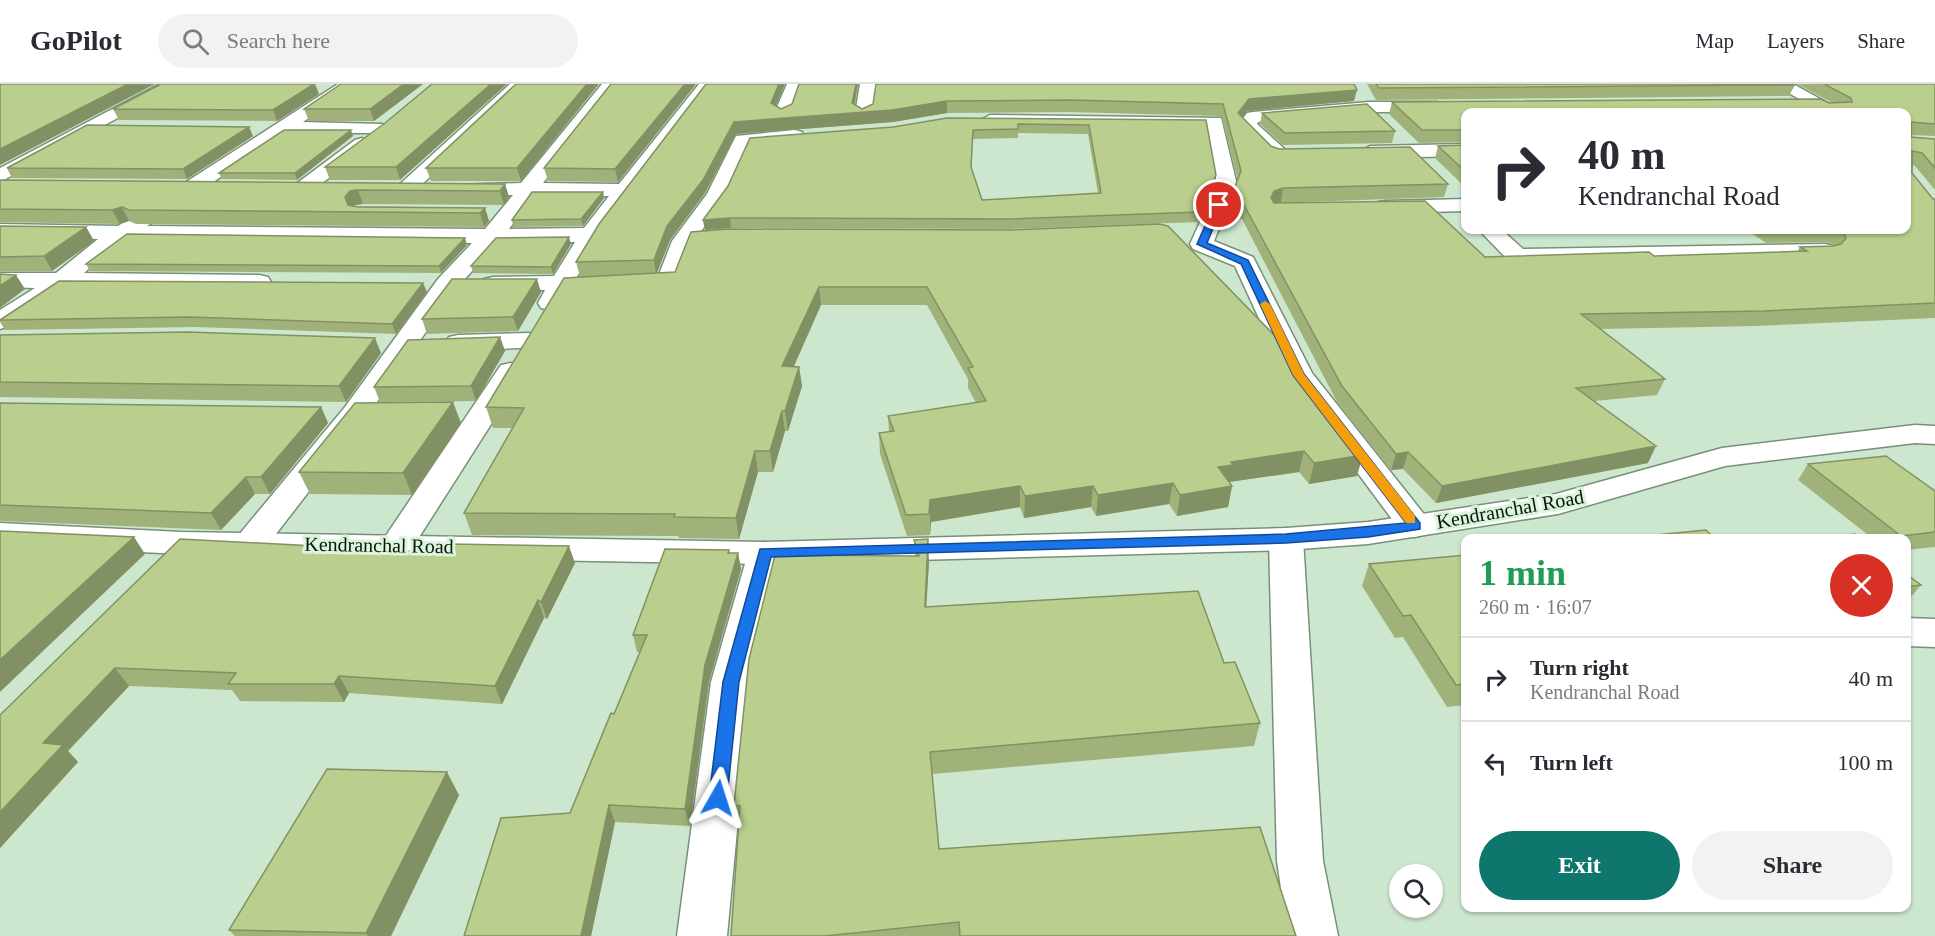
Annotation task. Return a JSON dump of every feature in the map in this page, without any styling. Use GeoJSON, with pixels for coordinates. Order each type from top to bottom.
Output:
{"type":"FeatureCollection","features":[{"type":"Feature","properties":{"kind":"street"},"geometry":{"type":"LineString","coordinates":[[0,176],[173,84],[185,84]]}},
{"type":"Feature","properties":{"kind":"street"},"geometry":{"type":"LineString","coordinates":[[407,188],[520,84]]}},
{"type":"Feature","properties":{"kind":"street"},"geometry":{"type":"LineString","coordinates":[[250,544],[356,413],[406,344],[436,284],[459,258],[510,213],[611,84]]}},
{"type":"Feature","properties":{"kind":"street"},"geometry":{"type":"LineString","coordinates":[[397,545],[567,286],[593,220],[624,190],[708,84]]}},
{"type":"Feature","properties":{"kind":"street"},"geometry":{"type":"LineString","coordinates":[[783,114],[795,84]]}},
{"type":"Feature","properties":{"kind":"street"},"geometry":{"type":"LineString","coordinates":[[864,114],[868,84]]}},
{"type":"Feature","properties":{"kind":"street"},"geometry":{"type":"LineString","coordinates":[[1780,84],[1828,108]]}},
{"type":"Feature","properties":{"kind":"street"},"geometry":{"type":"LineString","coordinates":[[311,86],[347,85]]}},
{"type":"Feature","properties":{"kind":"street"},"geometry":{"type":"LineString","coordinates":[[4,334],[92,253],[347,85]]}},
{"type":"Feature","properties":{"kind":"street"},"geometry":{"type":"LineString","coordinates":[[1300,152],[1277,153],[1247,125],[1254,117],[1365,100],[1452,107]]}},
{"type":"Feature","properties":{"kind":"street"},"geometry":{"type":"LineString","coordinates":[[1365,100],[1428,167]]}},
{"type":"Feature","properties":{"kind":"street"},"geometry":{"type":"LineString","coordinates":[[1784,104],[1820,103]]}},
{"type":"Feature","properties":{"kind":"street"},"geometry":{"type":"LineString","coordinates":[[303,188],[400,114]]}},
{"type":"Feature","properties":{"kind":"street"},"geometry":{"type":"LineString","coordinates":[[969,120],[1215,122],[1227,185],[1191,241],[1245,262],[1299,375],[1415,526]]}},
{"type":"Feature","properties":{"kind":"street"},"geometry":{"type":"LineString","coordinates":[[92,127],[126,127]]}},
{"type":"Feature","properties":{"kind":"street"},"geometry":{"type":"LineString","coordinates":[[250,127],[382,129]]}},
{"type":"Feature","properties":{"kind":"street"},"geometry":{"type":"LineString","coordinates":[[847,132],[881,130]]}},
{"type":"Feature","properties":{"kind":"street"},"geometry":{"type":"LineString","coordinates":[[614,286],[668,284],[683,241],[717,195],[744,140],[812,135]]}},
{"type":"Feature","properties":{"kind":"street"},"geometry":{"type":"LineString","coordinates":[[1357,152],[1461,150]]}},
{"type":"Feature","properties":{"kind":"street"},"geometry":{"type":"LineString","coordinates":[[0,186],[24,186]]}},
{"type":"Feature","properties":{"kind":"street"},"geometry":{"type":"LineString","coordinates":[[156,187],[225,188]]}},
{"type":"Feature","properties":{"kind":"street"},"geometry":{"type":"LineString","coordinates":[[281,188],[338,188]]}},
{"type":"Feature","properties":{"kind":"street"},"geometry":{"type":"LineString","coordinates":[[384,188],[437,189],[510,213],[624,190]]}},
{"type":"Feature","properties":{"kind":"street"},"geometry":{"type":"LineString","coordinates":[[1451,189],[1461,199]]}},
{"type":"Feature","properties":{"kind":"street"},"geometry":{"type":"LineString","coordinates":[[1362,207],[1461,204]]}},
{"type":"Feature","properties":{"kind":"street"},"geometry":{"type":"LineString","coordinates":[[153,212],[189,212]]}},
{"type":"Feature","properties":{"kind":"street"},"geometry":{"type":"LineString","coordinates":[[0,231],[124,232],[510,213],[593,220]]}},
{"type":"Feature","properties":{"kind":"street"},"geometry":{"type":"LineString","coordinates":[[1494,234],[1517,256],[1825,250]]}},
{"type":"Feature","properties":{"kind":"street"},"geometry":{"type":"LineString","coordinates":[[683,241],[712,239]]}},
{"type":"Feature","properties":{"kind":"street"},"geometry":{"type":"LineString","coordinates":[[0,253],[376,257]]}},
{"type":"Feature","properties":{"kind":"street"},"geometry":{"type":"LineString","coordinates":[[0,280],[284,283]]}},
{"type":"Feature","properties":{"kind":"street"},"geometry":{"type":"LineString","coordinates":[[436,284],[567,286]]}},
{"type":"Feature","properties":{"kind":"street"},"geometry":{"type":"LineString","coordinates":[[371,342],[406,344],[529,341]]}},
{"type":"Feature","properties":{"kind":"street"},"geometry":{"type":"LineString","coordinates":[[450,412],[486,412]]}},
{"type":"Feature","properties":{"kind":"street"},"geometry":{"type":"LineString","coordinates":[[320,413],[391,413]]}},
{"type":"Feature","properties":{"kind":"street","name":"Kendranchal Road"},"geometry":{"type":"LineString","coordinates":[[0,534],[181,543],[765,553],[1286,539],[1368,533],[1558,504],[1722,457],[1915,434],[1935,435]]}},
{"type":"Feature","properties":{"kind":"street"},"geometry":{"type":"LineString","coordinates":[[1286,539],[1300,861],[1313,936]]}},
{"type":"Feature","properties":{"kind":"street"},"geometry":{"type":"LineString","coordinates":[[148,575],[181,543]]}},
{"type":"Feature","properties":{"kind":"street"},"geometry":{"type":"LineString","coordinates":[[702,936],[731,682],[765,553]]}},
{"type":"Feature","properties":{"kind":"street"},"geometry":{"type":"LineString","coordinates":[[1911,632],[1935,633]]}},
{"type":"Feature","properties":{"kind":"building"},"geometry":{"type":"Polygon","coordinates":[[[128,84],[0,149],[0,85],[128,84]]]}},
{"type":"Feature","properties":{"kind":"building"},"geometry":{"type":"Polygon","coordinates":[[[161,84],[314,84],[273,110],[113,109],[161,84]]]}},
{"type":"Feature","properties":{"kind":"building"},"geometry":{"type":"Polygon","coordinates":[[[341,84],[404,84],[370,109],[304,109],[341,84]]]}},
{"type":"Feature","properties":{"kind":"building"},"geometry":{"type":"Polygon","coordinates":[[[432,84],[491,84],[396,167],[325,167],[385,123],[432,84]]]}},
{"type":"Feature","properties":{"kind":"building"},"geometry":{"type":"Polygon","coordinates":[[[516,84],[587,84],[517,168],[426,168],[516,84]]]}},
{"type":"Feature","properties":{"kind":"building"},"geometry":{"type":"Polygon","coordinates":[[[611,84],[685,84],[615,169],[544,168],[611,84]]]}},
{"type":"Feature","properties":{"kind":"building"},"geometry":{"type":"Polygon","coordinates":[[[706,84],[779,84],[771,103],[781,109],[792,104],[799,84],[856,84],[852,103],[862,109],[873,104],[876,84],[1354,84],[1357,90],[1249,99],[1238,113],[1271,146],[1279,149],[1410,147],[1448,184],[1283,188],[1274,191],[1271,198],[1274,203],[1425,201],[1485,257],[1649,252],[1654,256],[1807,251],[1800,247],[1841,244],[1846,238],[1844,234],[1911,234],[1911,137],[1935,139],[1935,168],[1922,153],[1912,151],[1912,173],[1935,199],[1935,303],[1764,311],[1581,314],[1665,379],[1576,388],[1656,446],[1442,486],[1408,452],[1396,454],[1342,386],[1244,205],[1227,207],[1241,171],[1223,104],[1070,100],[947,101],[892,110],[734,122],[703,180],[667,226],[654,260],[576,262],[599,224],[706,84]]]}},
{"type":"Feature","properties":{"kind":"building"},"geometry":{"type":"Polygon","coordinates":[[[1376,84],[1793,84],[1795,85],[1379,88],[1376,84]]]}},
{"type":"Feature","properties":{"kind":"building"},"geometry":{"type":"Polygon","coordinates":[[[1824,84],[1935,84],[1935,124],[1911,122],[1911,108],[1461,108],[1461,130],[1422,130],[1392,102],[1821,99],[1829,103],[1852,102],[1851,98],[1824,84]]]}},
{"type":"Feature","properties":{"kind":"building"},"geometry":{"type":"Polygon","coordinates":[[[1367,104],[1395,131],[1285,133],[1262,113],[1367,104]]]}},
{"type":"Feature","properties":{"kind":"building"},"geometry":{"type":"Polygon","coordinates":[[[947,118],[1206,120],[1216,175],[1199,212],[1010,219],[730,218],[703,220],[728,186],[750,138],[893,127],[947,118]],[[1018,124],[1018,129],[973,130],[971,167],[982,200],[1101,193],[1089,125],[1018,124]]]}},
{"type":"Feature","properties":{"kind":"building"},"geometry":{"type":"Polygon","coordinates":[[[87,125],[249,127],[183,169],[7,168],[87,125]]]}},
{"type":"Feature","properties":{"kind":"building"},"geometry":{"type":"Polygon","coordinates":[[[284,130],[351,130],[295,173],[219,173],[284,130]]]}},
{"type":"Feature","properties":{"kind":"building"},"geometry":{"type":"Polygon","coordinates":[[[1461,145],[1461,167],[1438,146],[1461,145]]]}},
{"type":"Feature","properties":{"kind":"building"},"geometry":{"type":"Polygon","coordinates":[[[0,180],[505,184],[500,191],[358,190],[350,191],[345,197],[348,205],[358,207],[485,208],[480,213],[129,210],[122,207],[112,210],[0,209],[0,180]]]}},
{"type":"Feature","properties":{"kind":"building"},"geometry":{"type":"Polygon","coordinates":[[[532,192],[603,192],[581,219],[512,220],[532,192]]]}},
{"type":"Feature","properties":{"kind":"building"},"geometry":{"type":"Polygon","coordinates":[[[1159,224],[1168,226],[1279,340],[1288,357],[1363,455],[1314,463],[1304,451],[1231,462],[1233,465],[1218,467],[1232,486],[1180,495],[1173,483],[1098,495],[1093,486],[1025,496],[1020,486],[930,500],[929,514],[906,515],[879,433],[894,431],[888,416],[986,401],[968,368],[973,367],[927,287],[819,287],[782,366],[799,367],[785,411],[782,411],[770,451],[755,451],[736,518],[674,517],[675,514],[464,513],[524,408],[486,407],[564,278],[675,272],[691,232],[728,229],[1011,230],[1159,224]]]}},
{"type":"Feature","properties":{"kind":"building"},"geometry":{"type":"Polygon","coordinates":[[[0,226],[86,227],[44,256],[0,257],[0,226]]]}},
{"type":"Feature","properties":{"kind":"building"},"geometry":{"type":"Polygon","coordinates":[[[127,234],[465,238],[439,266],[86,264],[127,234]]]}},
{"type":"Feature","properties":{"kind":"building"},"geometry":{"type":"Polygon","coordinates":[[[569,237],[551,267],[471,266],[496,238],[569,237]]]}},
{"type":"Feature","properties":{"kind":"building"},"geometry":{"type":"Polygon","coordinates":[[[0,274],[16,275],[0,286],[0,274]]]}},
{"type":"Feature","properties":{"kind":"building"},"geometry":{"type":"Polygon","coordinates":[[[452,279],[537,279],[513,317],[422,319],[452,279]]]}},
{"type":"Feature","properties":{"kind":"building"},"geometry":{"type":"Polygon","coordinates":[[[59,281],[423,283],[392,324],[190,317],[0,320],[59,281]]]}},
{"type":"Feature","properties":{"kind":"building"},"geometry":{"type":"Polygon","coordinates":[[[187,332],[375,338],[339,386],[0,382],[0,335],[187,332]]]}},
{"type":"Feature","properties":{"kind":"building"},"geometry":{"type":"Polygon","coordinates":[[[500,337],[471,386],[374,387],[408,340],[500,337]]]}},
{"type":"Feature","properties":{"kind":"building"},"geometry":{"type":"Polygon","coordinates":[[[453,402],[403,473],[299,472],[355,403],[453,402]]]}},
{"type":"Feature","properties":{"kind":"building"},"geometry":{"type":"Polygon","coordinates":[[[0,403],[321,407],[261,477],[246,477],[211,513],[0,505],[0,403]]]}},
{"type":"Feature","properties":{"kind":"building"},"geometry":{"type":"Polygon","coordinates":[[[1886,456],[1935,491],[1935,532],[1898,534],[1808,464],[1886,456]]]}},
{"type":"Feature","properties":{"kind":"building"},"geometry":{"type":"Polygon","coordinates":[[[1706,530],[1710,534],[1666,534],[1706,530]]]}},
{"type":"Feature","properties":{"kind":"building"},"geometry":{"type":"Polygon","coordinates":[[[0,531],[134,537],[0,660],[0,531]]]}},
{"type":"Feature","properties":{"kind":"building"},"geometry":{"type":"Polygon","coordinates":[[[180,539],[315,546],[311,551],[447,551],[451,544],[569,546],[541,602],[538,600],[495,686],[339,676],[334,684],[228,684],[236,673],[115,668],[43,743],[63,745],[0,812],[0,715],[180,539]]]}},
{"type":"Feature","properties":{"kind":"building"},"geometry":{"type":"Polygon","coordinates":[[[928,539],[925,607],[1198,591],[1224,663],[1235,662],[1260,723],[930,752],[939,849],[1260,827],[1296,936],[960,936],[959,922],[825,936],[731,936],[740,806],[734,805],[749,659],[775,555],[919,556],[914,540],[928,539]]]}},
{"type":"Feature","properties":{"kind":"building"},"geometry":{"type":"Polygon","coordinates":[[[665,549],[729,550],[728,553],[738,553],[705,665],[685,809],[609,805],[581,936],[464,936],[501,818],[570,813],[611,713],[614,714],[647,635],[633,635],[665,549]]]}},
{"type":"Feature","properties":{"kind":"building"},"geometry":{"type":"Polygon","coordinates":[[[1461,555],[1461,684],[1456,685],[1411,615],[1403,616],[1369,564],[1461,555]]]}},
{"type":"Feature","properties":{"kind":"building"},"geometry":{"type":"Polygon","coordinates":[[[1911,578],[1921,585],[1911,586],[1911,578]]]}},
{"type":"Feature","properties":{"kind":"building"},"geometry":{"type":"Polygon","coordinates":[[[327,769],[447,772],[366,933],[229,930],[327,769]]]}},
{"type":"Feature","properties":{"kind":"slow traffic"},"geometry":{"type":"LineString","coordinates":[[1265,304],[1299,375],[1411,519]]}},
{"type":"Feature","properties":{"kind":"route"},"geometry":{"type":"LineString","coordinates":[[718,798],[731,682],[765,553],[1286,539],[1368,533],[1415,526],[1299,375],[1245,262],[1202,244],[1219,205]]}}]}
